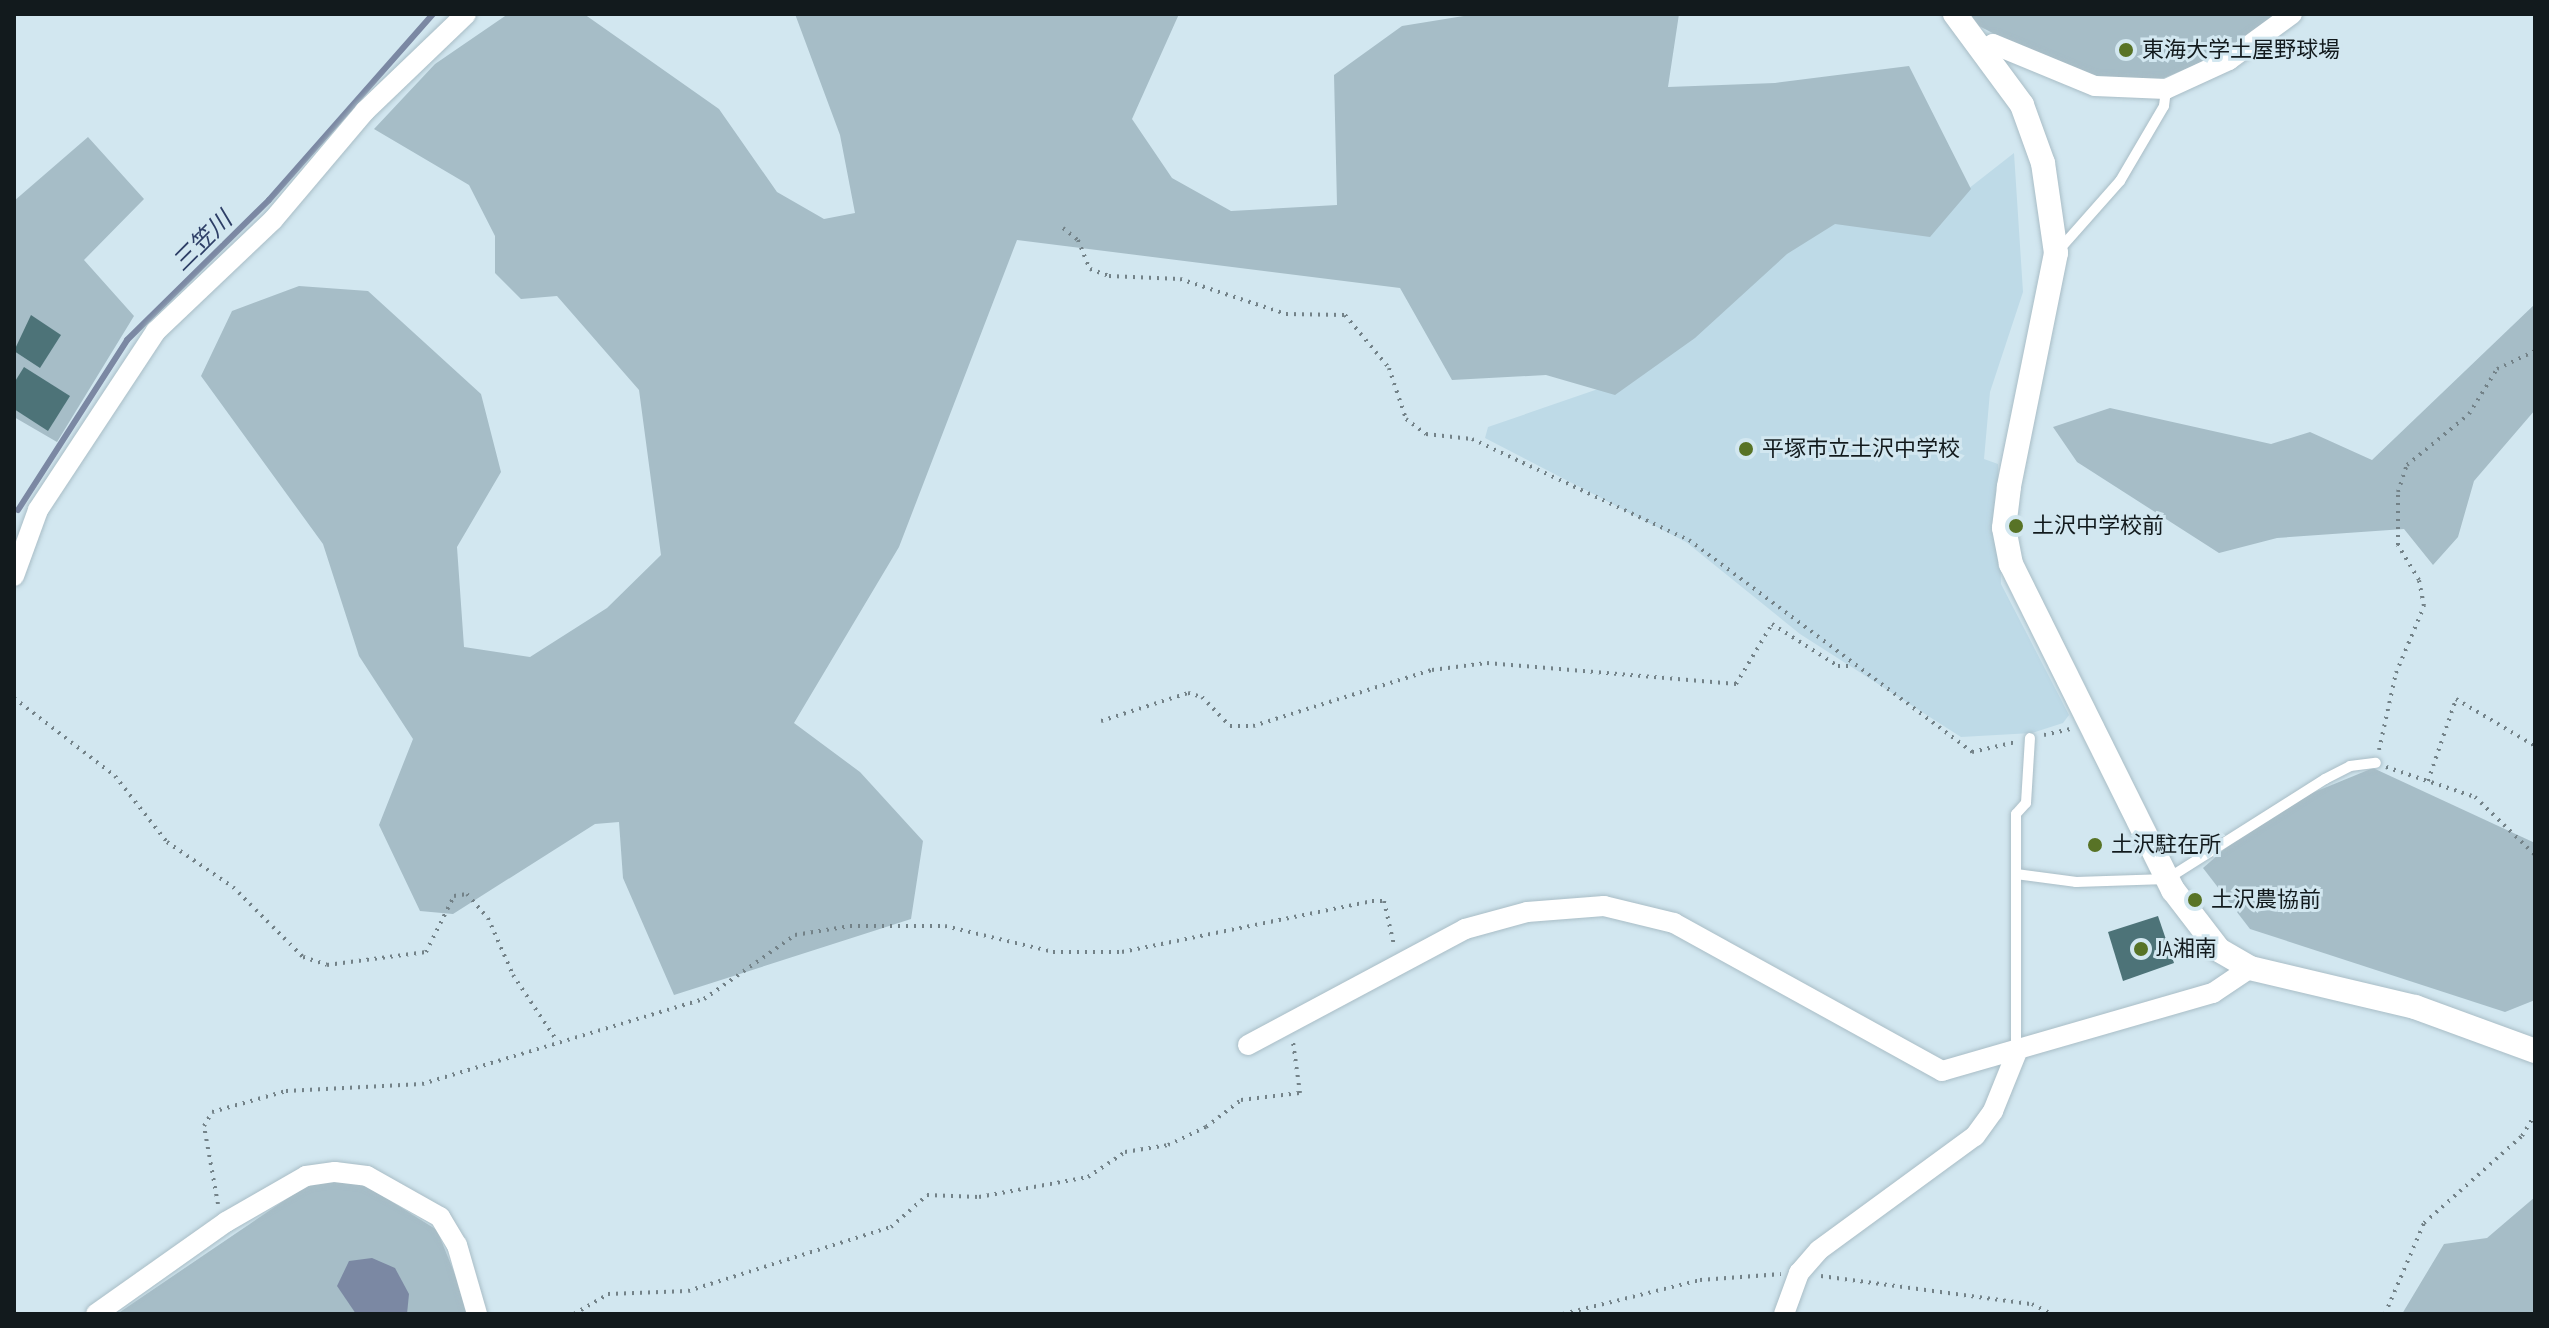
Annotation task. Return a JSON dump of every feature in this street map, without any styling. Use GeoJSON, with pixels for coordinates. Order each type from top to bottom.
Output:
{"type":"FeatureCollection","features":[{"type":"Feature","properties":{"kind":"street"},"geometry":{"type":"LineString","coordinates":[[14,576],[38,510],[156,331],[273,220],[365,111],[466,14]]}},
{"type":"Feature","properties":{"kind":"street"},"geometry":{"type":"LineString","coordinates":[[1955,14],[1984,49],[2022,105],[2043,163],[2056,253],[2004,528],[2027,605],[2167,879],[2219,950],[2250,968],[2415,1007],[2535,1051]]}},
{"type":"Feature","properties":{"kind":"street"},"geometry":{"type":"LineString","coordinates":[[1984,49],[1993,44],[2095,86],[2166,89],[2229,60],[2292,14]]}},
{"type":"Feature","properties":{"kind":"street"},"geometry":{"type":"LineString","coordinates":[[1248,1045],[1465,929],[1515,915],[1604,906],[1674,923],[1942,1071],[2016,1054],[2213,993],[2250,968]]}},
{"type":"Feature","properties":{"kind":"street"},"geometry":{"type":"LineString","coordinates":[[1784,1314],[1799,1273],[1838,1233],[1975,1136],[1993,1111],[2016,1054]]}},
{"type":"Feature","properties":{"kind":"street"},"geometry":{"type":"LineString","coordinates":[[96,1314],[226,1222],[306,1176],[367,1176],[440,1217],[457,1245],[477,1314]]}},
{"type":"Feature","properties":{"kind":"lane"},"geometry":{"type":"LineString","coordinates":[[2056,253],[2120,181],[2164,106],[2166,89]]}},
{"type":"Feature","properties":{"kind":"lane"},"geometry":{"type":"LineString","coordinates":[[2016,1054],[2016,814],[2026,803],[2030,738]]}},
{"type":"Feature","properties":{"kind":"lane"},"geometry":{"type":"LineString","coordinates":[[2016,874],[2076,882],[2167,879],[2325,779],[2350,766],[2376,763]]}},
{"type":"Feature","properties":{"kind":"path"},"geometry":{"type":"LineString","coordinates":[[1063,228],[1078,240],[1090,269],[1109,276],[1180,279],[1286,314],[1345,315],[1389,368],[1406,419],[1426,434],[1472,439],[1689,540],[1852,666],[1972,752],[2087,725]]}},
{"type":"Feature","properties":{"kind":"path"},"geometry":{"type":"LineString","coordinates":[[2535,351],[2497,369],[2469,414],[2407,465],[2398,492],[2398,545],[2419,580],[2424,606],[2396,673],[2376,763],[2475,797],[2535,855]]}},
{"type":"Feature","properties":{"kind":"path"},"geometry":{"type":"LineString","coordinates":[[1101,721],[1188,693],[1202,697],[1230,726],[1253,726],[1432,670],[1487,663],[1736,684],[1772,624],[1838,666],[1852,666]]}},
{"type":"Feature","properties":{"kind":"path"},"geometry":{"type":"LineString","coordinates":[[14,698],[115,776],[167,842],[233,887],[303,957],[327,965],[426,952],[454,896],[467,894],[488,918],[513,975],[557,1041]]}},
{"type":"Feature","properties":{"kind":"path"},"geometry":{"type":"LineString","coordinates":[[2428,781],[2456,699],[2535,746]]}},
{"type":"Feature","properties":{"kind":"path"},"geometry":{"type":"LineString","coordinates":[[226,1222],[204,1126],[212,1112],[286,1091],[422,1084],[704,999],[795,935],[850,926],[945,926],[1053,952],[1122,952],[1332,905],[1384,901],[1399,963]]}},
{"type":"Feature","properties":{"kind":"path"},"geometry":{"type":"LineString","coordinates":[[574,1314],[608,1294],[688,1291],[891,1227],[927,1195],[979,1197],[1088,1177],[1125,1152],[1168,1145],[1206,1127],[1241,1100],[1300,1093],[1290,1024]]}},
{"type":"Feature","properties":{"kind":"path"},"geometry":{"type":"LineString","coordinates":[[2385,1314],[2424,1223],[2522,1136],[2535,1114]]}},
{"type":"Feature","properties":{"kind":"path"},"geometry":{"type":"LineString","coordinates":[[1563,1314],[1700,1280],[1799,1273],[2032,1304],[2052,1314]]}},
{"type":"Feature","properties":{"kind":"shaded area"},"geometry":{"type":"Polygon","coordinates":[[[508,14],[584,14],[719,109],[777,192],[824,219],[855,213],[840,135],[795,14],[1179,14],[1132,119],[1172,178],[1231,211],[1337,205],[1334,75],[1402,26],[1476,14],[1679,14],[1668,87],[1775,83],[1909,66],[1971,189],[1930,237],[1835,224],[1787,254],[1695,338],[1615,395],[1546,375],[1452,380],[1400,288],[1017,240],[899,547],[794,723],[860,772],[923,841],[911,919],[674,995],[623,878],[619,822],[595,824],[453,914],[420,911],[379,825],[413,739],[359,656],[323,544],[201,376],[232,311],[299,286],[368,291],[481,394],[501,472],[457,547],[464,647],[530,657],[607,608],[661,555],[639,390],[557,296],[521,299],[495,273],[495,236],[469,185],[374,129],[435,64],[508,14]]]}},
{"type":"Feature","properties":{"kind":"shaded area","name":"東海大学土屋野球場"},"geometry":{"type":"Polygon","coordinates":[[[1970,14],[2281,14],[2212,58],[2159,80],[2096,76],[2051,63],[1979,26],[1970,14]]]}},
{"type":"Feature","properties":{"kind":"shaded area"},"geometry":{"type":"Polygon","coordinates":[[[88,137],[144,199],[84,260],[134,316],[57,442],[14,417],[14,201],[88,137]]]}},
{"type":"Feature","properties":{"kind":"shaded area","name":"平塚市立土沢中学校"},"geometry":{"type":"Polygon","coordinates":[[[2014,153],[2023,292],[1990,392],[1984,459],[1998,464],[2001,584],[2069,715],[2063,723],[2032,733],[1961,737],[1800,634],[1686,542],[1485,438],[1488,427],[1630,378],[1807,210],[1922,225],[2014,153]]]}},
{"type":"Feature","properties":{"kind":"shaded area"},"geometry":{"type":"Polygon","coordinates":[[[2535,304],[2535,410],[2474,481],[2458,537],[2433,565],[2404,529],[2277,538],[2219,553],[2077,462],[2053,427],[2110,408],[2271,444],[2310,432],[2372,460],[2535,304]]]}},
{"type":"Feature","properties":{"kind":"shaded area"},"geometry":{"type":"Polygon","coordinates":[[[2373,768],[2535,843],[2535,1000],[2505,1012],[2250,929],[2203,868],[2268,811],[2373,768]]]}},
{"type":"Feature","properties":{"kind":"shaded area"},"geometry":{"type":"Polygon","coordinates":[[[344,1180],[362,1183],[437,1230],[471,1314],[117,1314],[310,1183],[344,1180]]]}},
{"type":"Feature","properties":{"kind":"shaded area"},"geometry":{"type":"Polygon","coordinates":[[[2535,1197],[2535,1314],[2402,1314],[2444,1244],[2487,1238],[2535,1197]]]}},
{"type":"Feature","properties":{"kind":"shaded area"},"geometry":{"type":"Polygon","coordinates":[[[372,1258],[395,1268],[409,1294],[407,1314],[356,1314],[337,1286],[349,1261],[372,1258]]]}},
{"type":"Feature","properties":{"kind":"building"},"geometry":{"type":"Polygon","coordinates":[[[31,315],[61,335],[40,368],[14,351],[31,315]]]}},
{"type":"Feature","properties":{"kind":"building"},"geometry":{"type":"Polygon","coordinates":[[[24,367],[70,396],[48,431],[14,409],[14,383],[24,367]]]}},
{"type":"Feature","properties":{"kind":"building","name":"JA湘南"},"geometry":{"type":"Polygon","coordinates":[[[2158,916],[2174,963],[2123,981],[2108,932],[2158,916]]]}},
{"type":"Feature","properties":{"kind":"waterway","name":"三笠川"},"geometry":{"type":"LineString","coordinates":[[18,510],[127,340],[269,200],[433,14]]}},
{"type":"Feature","properties":{"kind":"place","name":"東海大学土屋野球場"},"geometry":{"type":"Point","coordinates":[2126,50]}},
{"type":"Feature","properties":{"kind":"place","name":"平塚市立土沢中学校"},"geometry":{"type":"Point","coordinates":[1746,449]}},
{"type":"Feature","properties":{"kind":"place","name":"土沢中学校前"},"geometry":{"type":"Point","coordinates":[2016,526]}},
{"type":"Feature","properties":{"kind":"place","name":"土沢駐在所"},"geometry":{"type":"Point","coordinates":[2095,845]}},
{"type":"Feature","properties":{"kind":"place","name":"土沢農協前"},"geometry":{"type":"Point","coordinates":[2195,900]}},
{"type":"Feature","properties":{"kind":"place","name":"JA湘南"},"geometry":{"type":"Point","coordinates":[2141,949]}}]}
